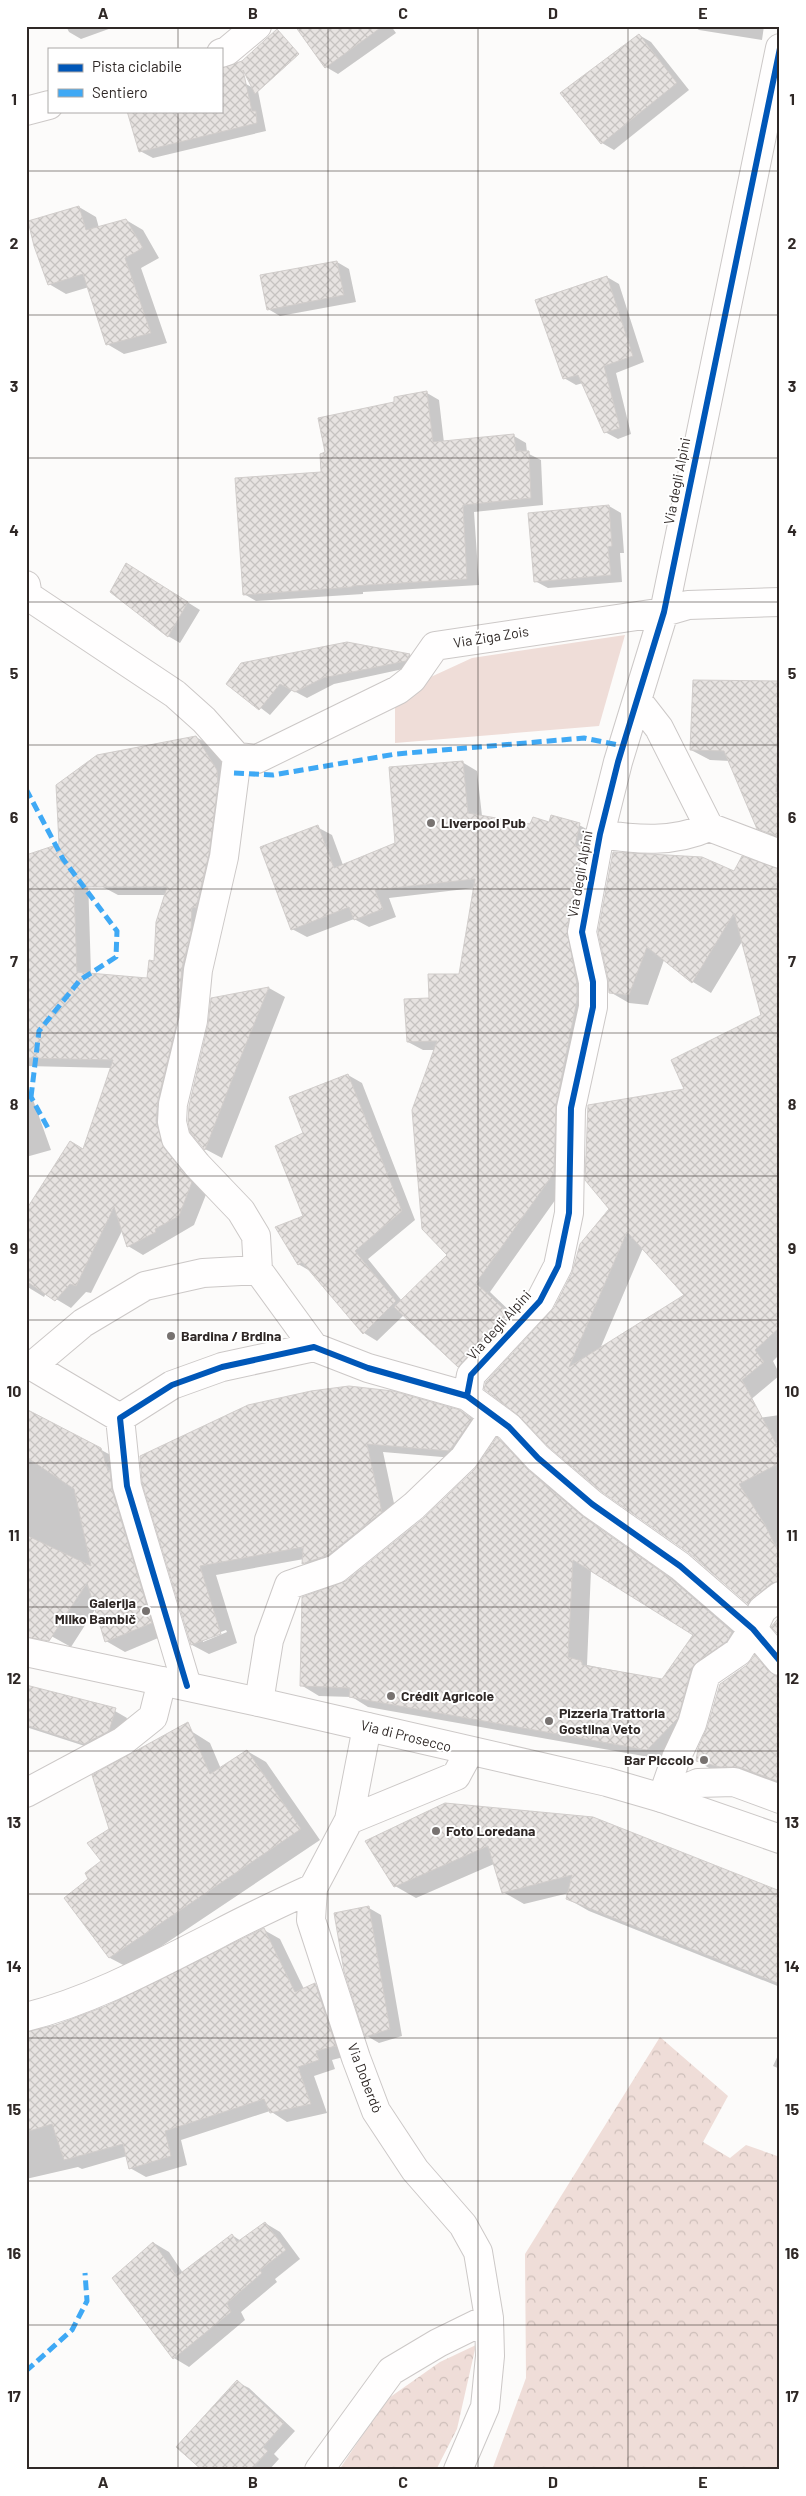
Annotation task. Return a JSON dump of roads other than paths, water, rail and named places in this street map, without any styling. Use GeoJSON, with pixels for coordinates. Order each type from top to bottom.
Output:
{"type":"FeatureCollection","features":[{"type":"Feature","properties":{"kind":"street"},"geometry":{"type":"LineString","coordinates":[[222,53],[227,51],[257,26]]}},
{"type":"Feature","properties":{"kind":"street","name":"Via degli Alpini"},"geometry":{"type":"LineString","coordinates":[[467,1396],[471,1375],[540,1301],[558,1266],[569,1213],[571,1108],[593,1007],[593,982],[582,932],[600,834],[618,762],[664,612],[780,48]]}},
{"type":"Feature","properties":{"kind":"street"},"geometry":{"type":"LineString","coordinates":[[26,111],[48,105]]}},
{"type":"Feature","properties":{"kind":"street"},"geometry":{"type":"LineString","coordinates":[[26,585],[28,596],[175,694],[204,720],[237,757],[224,857],[198,970],[193,1021],[173,1104],[172,1122],[176,1139],[241,1211],[256,1236],[258,1270],[314,1347],[368,1368],[467,1396],[509,1427],[538,1458],[592,1504],[680,1566],[753,1629],[780,1661]]}},
{"type":"Feature","properties":{"kind":"street","name":"Via Žiga Zois"},"geometry":{"type":"LineString","coordinates":[[237,757],[257,758],[340,720],[398,690],[412,679],[435,646],[664,612],[688,605],[780,602]]}},
{"type":"Feature","properties":{"kind":"street"},"geometry":{"type":"LineString","coordinates":[[638,701],[659,728],[709,827],[780,854]]}},
{"type":"Feature","properties":{"kind":"street"},"geometry":{"type":"LineString","coordinates":[[600,834],[636,840],[669,838],[691,835],[709,827]]}},
{"type":"Feature","properties":{"kind":"street"},"geometry":{"type":"LineString","coordinates":[[120,1418],[29,1365],[83,1323],[145,1286],[203,1273],[258,1270]]}},
{"type":"Feature","properties":{"kind":"street"},"geometry":{"type":"LineString","coordinates":[[120,1418],[180,1382],[222,1367],[314,1347]]}},
{"type":"Feature","properties":{"kind":"street"},"geometry":{"type":"LineString","coordinates":[[259,1702],[269,1640],[289,1585],[336,1569],[414,1506],[464,1458],[493,1415]]}},
{"type":"Feature","properties":{"kind":"street"},"geometry":{"type":"LineString","coordinates":[[26,1793],[123,1741],[153,1717],[174,1684],[127,1486],[120,1418]]}},
{"type":"Feature","properties":{"kind":"street"},"geometry":{"type":"LineString","coordinates":[[662,1798],[676,1758],[692,1724],[706,1674],[738,1652],[753,1629],[762,1610],[780,1596]]}},
{"type":"Feature","properties":{"kind":"street","name":"Via di Prosecco"},"geometry":{"type":"LineString","coordinates":[[26,1652],[259,1702],[469,1752],[607,1782],[662,1798],[780,1840]]}},
{"type":"Feature","properties":{"kind":"street","name":"Via Doberdò"},"geometry":{"type":"LineString","coordinates":[[367,1727],[349,1820],[313,1888],[312,1920],[356,2058],[376,2111],[415,2170],[464,2225],[478,2252],[489,2318],[490,2356],[485,2407],[458,2470]]}},
{"type":"Feature","properties":{"kind":"street"},"geometry":{"type":"LineString","coordinates":[[349,1820],[456,1776],[469,1752]]}},
{"type":"Feature","properties":{"kind":"street"},"geometry":{"type":"LineString","coordinates":[[662,1798],[698,1783],[734,1782],[780,1799]]}},
{"type":"Feature","properties":{"kind":"street"},"geometry":{"type":"LineString","coordinates":[[26,2017],[53,2010],[143,1972],[246,1919],[313,1888]]}},
{"type":"Feature","properties":{"kind":"street"},"geometry":{"type":"LineString","coordinates":[[319,2470],[391,2371],[438,2343],[489,2318]]}},
{"type":"Feature","properties":{"kind":"place","name":"Liverpool Pub"},"geometry":{"type":"Point","coordinates":[431,823]}},
{"type":"Feature","properties":{"kind":"place","name":"Bardina / Brdina"},"geometry":{"type":"Point","coordinates":[171,1336]}},
{"type":"Feature","properties":{"kind":"place","name":"Galerija Milko Bambič"},"geometry":{"type":"Point","coordinates":[146,1611]}},
{"type":"Feature","properties":{"kind":"place","name":"Crédit Agricole"},"geometry":{"type":"Point","coordinates":[391,1696]}},
{"type":"Feature","properties":{"kind":"place","name":"Pizzeria Trattoria Gostilna Veto"},"geometry":{"type":"Point","coordinates":[549,1721]}},
{"type":"Feature","properties":{"kind":"place","name":"Bar Piccolo"},"geometry":{"type":"Point","coordinates":[704,1760]}},
{"type":"Feature","properties":{"kind":"place","name":"Foto Loredana"},"geometry":{"type":"Point","coordinates":[436,1831]}}]}
